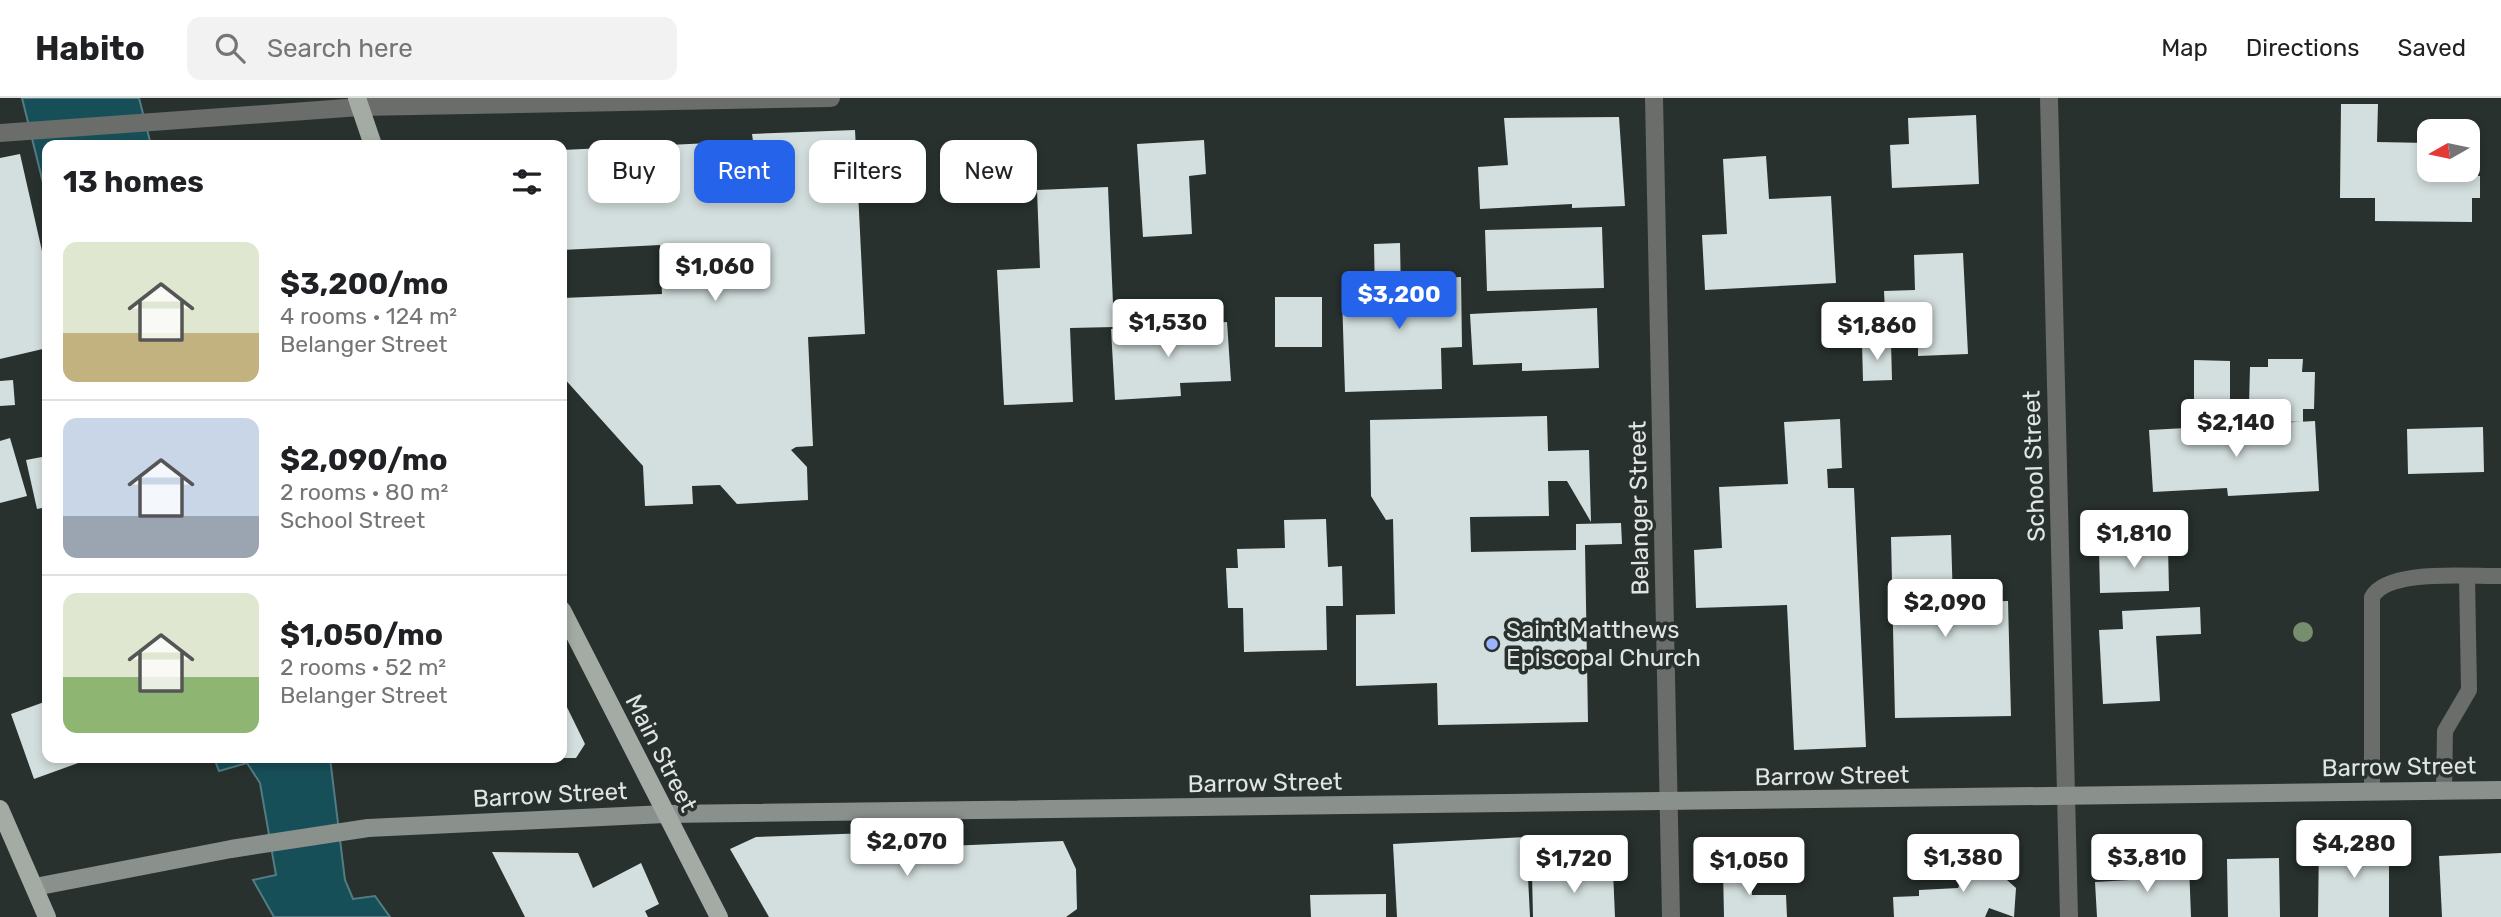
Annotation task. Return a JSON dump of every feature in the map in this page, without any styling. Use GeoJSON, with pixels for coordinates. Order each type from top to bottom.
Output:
{"type":"FeatureCollection","features":[{"type":"Feature","properties":{"kind":"main road"},"geometry":{"type":"LineString","coordinates":[[358,102],[371,140]]}},
{"type":"Feature","properties":{"kind":"main road","name":"Main Street"},"geometry":{"type":"LineString","coordinates":[[567,620],[719,917]]}},
{"type":"Feature","properties":{"kind":"main road","name":"Barrow Street"},"geometry":{"type":"LineString","coordinates":[[35,887],[231,849],[368,828],[665,814],[1670,803],[2501,790]]}},
{"type":"Feature","properties":{"kind":"main road"},"geometry":{"type":"LineString","coordinates":[[0,809],[47,917]]}},
{"type":"Feature","properties":{"kind":"street"},"geometry":{"type":"LineString","coordinates":[[0,133],[358,102],[831,98]]}},
{"type":"Feature","properties":{"kind":"street","name":"Belanger Street"},"geometry":{"type":"LineString","coordinates":[[1654,98],[1671,917]]}},
{"type":"Feature","properties":{"kind":"street","name":"School Street"},"geometry":{"type":"LineString","coordinates":[[2049,98],[2069,917]]}},
{"type":"Feature","properties":{"kind":"lane"},"geometry":{"type":"LineString","coordinates":[[2372,792],[2372,597],[2383,584],[2394,580],[2501,576]]}},
{"type":"Feature","properties":{"kind":"lane"},"geometry":{"type":"LineString","coordinates":[[2444,791],[2445,731],[2469,690],[2467,577]]}},
{"type":"Feature","properties":{"kind":"water"},"geometry":{"type":"Polygon","coordinates":[[[22,98],[139,98],[150,140],[42,140],[42,179],[22,98]]]}},
{"type":"Feature","properties":{"kind":"water"},"geometry":{"type":"Polygon","coordinates":[[[216,763],[247,763],[219,771],[216,763]]]}},
{"type":"Feature","properties":{"kind":"water"},"geometry":{"type":"Polygon","coordinates":[[[247,763],[331,763],[345,880],[353,899],[375,896],[390,917],[274,917],[253,880],[276,875],[260,783],[247,763]]]}},
{"type":"Feature","properties":{"kind":"building"},"geometry":{"type":"Polygon","coordinates":[[[2341,104],[2378,104],[2377,142],[2417,143],[2417,182],[2480,182],[2480,198],[2472,198],[2472,222],[2375,221],[2375,198],[2340,198],[2341,104]]]}},
{"type":"Feature","properties":{"kind":"building"},"geometry":{"type":"Polygon","coordinates":[[[1976,115],[1979,184],[1892,188],[1890,145],[1909,144],[1908,118],[1976,115]]]}},
{"type":"Feature","properties":{"kind":"building"},"geometry":{"type":"Polygon","coordinates":[[[1619,117],[1625,206],[1572,208],[1572,204],[1480,209],[1478,167],[1508,165],[1504,118],[1619,117]]]}},
{"type":"Feature","properties":{"kind":"building"},"geometry":{"type":"Polygon","coordinates":[[[855,130],[855,140],[809,140],[809,203],[859,203],[865,334],[808,337],[813,446],[791,450],[807,467],[808,500],[737,504],[720,485],[692,486],[693,504],[645,506],[643,466],[567,382],[567,298],[662,294],[660,245],[567,250],[567,150],[588,149],[588,203],[680,203],[680,144],[694,144],[694,203],[795,203],[795,140],[753,140],[752,134],[855,130]]]}},
{"type":"Feature","properties":{"kind":"building"},"geometry":{"type":"Polygon","coordinates":[[[1204,140],[1206,174],[1189,176],[1192,234],[1143,237],[1137,144],[1204,140]]]}},
{"type":"Feature","properties":{"kind":"building"},"geometry":{"type":"Polygon","coordinates":[[[20,154],[42,251],[42,349],[0,359],[0,158],[20,154]]]}},
{"type":"Feature","properties":{"kind":"building"},"geometry":{"type":"Polygon","coordinates":[[[1766,156],[1769,199],[1831,196],[1836,283],[1705,290],[1702,235],[1727,234],[1723,159],[1766,156]]]}},
{"type":"Feature","properties":{"kind":"building"},"geometry":{"type":"Polygon","coordinates":[[[1108,187],[1114,327],[1070,328],[1073,402],[1004,405],[997,270],[1040,268],[1037,190],[1108,187]]]}},
{"type":"Feature","properties":{"kind":"building"},"geometry":{"type":"Polygon","coordinates":[[[1602,227],[1604,288],[1487,291],[1485,230],[1602,227]]]}},
{"type":"Feature","properties":{"kind":"building"},"geometry":{"type":"Polygon","coordinates":[[[1400,243],[1401,296],[1437,296],[1436,278],[1461,277],[1462,347],[1441,348],[1442,389],[1345,392],[1342,296],[1375,296],[1374,244],[1400,243]]]}},
{"type":"Feature","properties":{"kind":"building"},"geometry":{"type":"Polygon","coordinates":[[[1963,253],[1968,354],[1918,356],[1918,333],[1886,334],[1884,291],[1915,290],[1914,255],[1963,253]]]}},
{"type":"Feature","properties":{"kind":"building"},"geometry":{"type":"Polygon","coordinates":[[[1275,297],[1322,297],[1322,347],[1275,347],[1275,297]]]}},
{"type":"Feature","properties":{"kind":"building"},"geometry":{"type":"Polygon","coordinates":[[[1597,308],[1599,368],[1522,371],[1522,363],[1473,365],[1470,314],[1597,308]]]}},
{"type":"Feature","properties":{"kind":"building"},"geometry":{"type":"Polygon","coordinates":[[[1227,322],[1231,381],[1180,383],[1181,396],[1115,400],[1111,329],[1227,322]]]}},
{"type":"Feature","properties":{"kind":"building"},"geometry":{"type":"Polygon","coordinates":[[[1891,342],[1892,380],[1863,381],[1862,343],[1891,342]]]}},
{"type":"Feature","properties":{"kind":"building"},"geometry":{"type":"Polygon","coordinates":[[[2268,359],[2303,359],[2302,372],[2315,372],[2314,409],[2303,409],[2303,422],[2268,421],[2269,407],[2249,406],[2250,367],[2268,367],[2268,359]]]}},
{"type":"Feature","properties":{"kind":"building"},"geometry":{"type":"Polygon","coordinates":[[[2194,360],[2230,361],[2230,406],[2194,406],[2194,360]]]}},
{"type":"Feature","properties":{"kind":"building"},"geometry":{"type":"Polygon","coordinates":[[[13,380],[15,405],[0,406],[0,381],[13,380]]]}},
{"type":"Feature","properties":{"kind":"building"},"geometry":{"type":"Polygon","coordinates":[[[1547,416],[1548,451],[1589,450],[1591,522],[1567,481],[1548,481],[1549,516],[1470,517],[1471,552],[1576,550],[1576,524],[1621,523],[1622,544],[1585,545],[1588,722],[1438,725],[1437,683],[1356,686],[1356,615],[1395,614],[1393,519],[1386,520],[1371,496],[1370,420],[1547,416]]]}},
{"type":"Feature","properties":{"kind":"building"},"geometry":{"type":"Polygon","coordinates":[[[1840,419],[1842,468],[1827,469],[1828,488],[1854,488],[1866,747],[1794,750],[1787,605],[1696,608],[1694,550],[1722,548],[1719,487],[1788,484],[1784,422],[1840,419]]]}},
{"type":"Feature","properties":{"kind":"building"},"geometry":{"type":"Polygon","coordinates":[[[2315,421],[2319,491],[2228,496],[2227,488],[2153,492],[2149,430],[2315,421]]]}},
{"type":"Feature","properties":{"kind":"building"},"geometry":{"type":"Polygon","coordinates":[[[2483,427],[2484,472],[2408,474],[2407,429],[2483,427]]]}},
{"type":"Feature","properties":{"kind":"building"},"geometry":{"type":"Polygon","coordinates":[[[10,438],[27,496],[0,503],[0,441],[10,438]]]}},
{"type":"Feature","properties":{"kind":"building"},"geometry":{"type":"Polygon","coordinates":[[[42,457],[42,508],[37,509],[26,460],[42,457]]]}},
{"type":"Feature","properties":{"kind":"building"},"geometry":{"type":"Polygon","coordinates":[[[1326,519],[1328,567],[1342,566],[1343,606],[1326,606],[1327,650],[1244,652],[1243,608],[1228,608],[1226,568],[1238,568],[1237,549],[1285,548],[1284,520],[1326,519]]]}},
{"type":"Feature","properties":{"kind":"building"},"geometry":{"type":"Polygon","coordinates":[[[1951,535],[1953,602],[2008,601],[2011,716],[1895,718],[1891,537],[1951,535]]]}},
{"type":"Feature","properties":{"kind":"building"},"geometry":{"type":"Polygon","coordinates":[[[2168,546],[2169,591],[2100,593],[2099,548],[2168,546]]]}},
{"type":"Feature","properties":{"kind":"building"},"geometry":{"type":"Polygon","coordinates":[[[2200,607],[2201,634],[2156,636],[2160,701],[2103,704],[2099,630],[2123,629],[2122,611],[2200,607]]]}},
{"type":"Feature","properties":{"kind":"building"},"geometry":{"type":"Polygon","coordinates":[[[42,703],[42,763],[78,763],[34,779],[11,714],[42,703]]]}},
{"type":"Feature","properties":{"kind":"building"},"geometry":{"type":"Polygon","coordinates":[[[567,707],[585,744],[576,758],[567,758],[567,707]]]}},
{"type":"Feature","properties":{"kind":"building"},"geometry":{"type":"Polygon","coordinates":[[[870,833],[877,849],[1063,841],[1076,869],[1077,909],[1066,917],[769,917],[730,849],[756,837],[870,833]]]}},
{"type":"Feature","properties":{"kind":"building"},"geometry":{"type":"Polygon","coordinates":[[[1526,837],[1530,917],[1397,917],[1393,844],[1526,837]]]}},
{"type":"Feature","properties":{"kind":"building"},"geometry":{"type":"Polygon","coordinates":[[[2319,842],[2389,842],[2389,917],[2318,917],[2319,842]]]}},
{"type":"Feature","properties":{"kind":"building"},"geometry":{"type":"Polygon","coordinates":[[[492,852],[578,853],[593,888],[641,863],[659,904],[645,911],[648,917],[525,917],[492,852]]]}},
{"type":"Feature","properties":{"kind":"building"},"geometry":{"type":"Polygon","coordinates":[[[2501,853],[2501,917],[2442,917],[2439,856],[2501,853]]]}},
{"type":"Feature","properties":{"kind":"building"},"geometry":{"type":"Polygon","coordinates":[[[1954,856],[1980,856],[2016,888],[2014,917],[1989,908],[1985,917],[1894,917],[1893,897],[1919,896],[1919,890],[1958,888],[1961,881],[1954,856]]]}},
{"type":"Feature","properties":{"kind":"building"},"geometry":{"type":"Polygon","coordinates":[[[2279,858],[2280,917],[2228,917],[2227,859],[2279,858]]]}},
{"type":"Feature","properties":{"kind":"building"},"geometry":{"type":"Polygon","coordinates":[[[2189,865],[2191,917],[2097,917],[2095,882],[2130,880],[2129,867],[2189,865]]]}},
{"type":"Feature","properties":{"kind":"building"},"geometry":{"type":"Polygon","coordinates":[[[1723,868],[1752,868],[1752,895],[1786,895],[1787,917],[1724,917],[1723,868]]]}},
{"type":"Feature","properties":{"kind":"building"},"geometry":{"type":"Polygon","coordinates":[[[1613,871],[1615,917],[1533,917],[1532,874],[1613,871]]]}},
{"type":"Feature","properties":{"kind":"building"},"geometry":{"type":"Polygon","coordinates":[[[1386,894],[1386,917],[1311,917],[1310,895],[1386,894]]]}},
{"type":"Feature","properties":{"kind":"place","name":"Saint Matthews Episcopal Church"},"geometry":{"type":"Point","coordinates":[1492,644]}}]}
